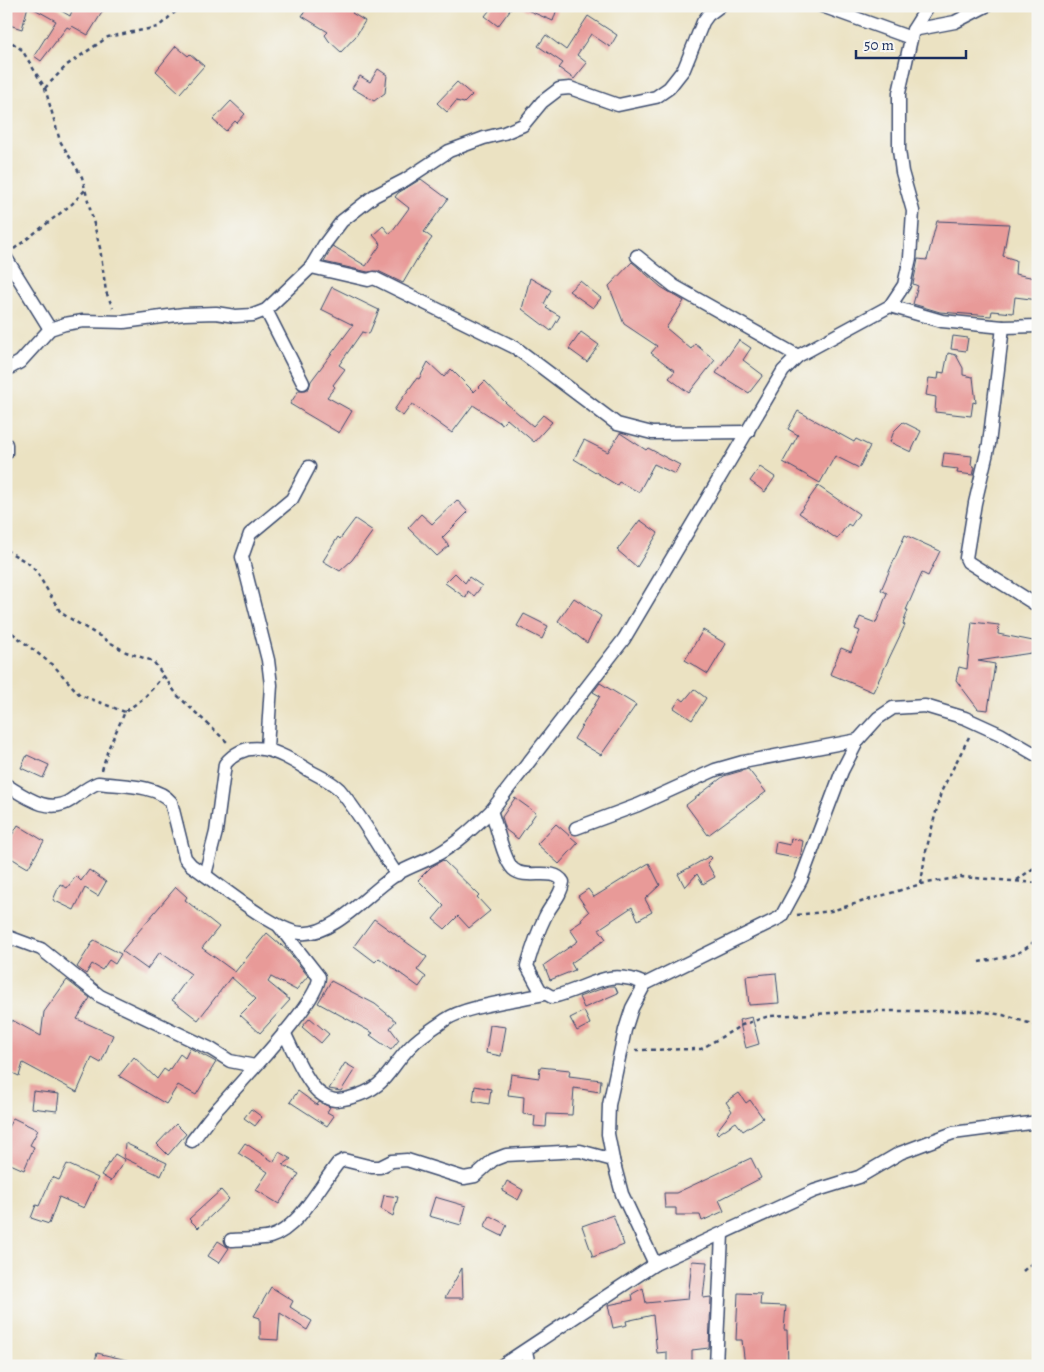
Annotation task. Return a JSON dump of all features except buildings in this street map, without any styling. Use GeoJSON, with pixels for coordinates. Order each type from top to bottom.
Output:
{"type":"FeatureCollection","features":[{"type":"Feature","properties":{"kind":"street"},"geometry":{"type":"LineString","coordinates":[[6,370],[20,362],[50,329],[65,324],[83,321],[124,322],[216,312],[235,316],[253,315],[266,310],[311,267],[324,244],[342,221],[374,196],[449,150],[523,125],[542,102],[559,89],[570,88],[618,105],[656,97],[669,88],[684,70],[703,22],[708,15],[720,6]]}},
{"type":"Feature","properties":{"kind":"street"},"geometry":{"type":"LineString","coordinates":[[822,6],[912,34],[955,22],[986,6]]}},
{"type":"Feature","properties":{"kind":"street"},"geometry":{"type":"LineString","coordinates":[[6,785],[33,801],[52,807],[60,806],[98,783],[154,791],[166,796],[171,802],[185,858],[191,865],[279,926],[300,933],[315,933],[337,920],[397,874],[439,854],[466,834],[491,811],[624,639],[783,371],[798,356],[890,306],[904,285],[910,258],[914,211],[902,172],[899,150],[899,93],[912,34],[928,6]]}},
{"type":"Feature","properties":{"kind":"street"},"geometry":{"type":"LineString","coordinates":[[6,256],[50,329]]}},
{"type":"Feature","properties":{"kind":"street"},"geometry":{"type":"LineString","coordinates":[[638,256],[674,286],[798,356]]}},
{"type":"Feature","properties":{"kind":"street"},"geometry":{"type":"LineString","coordinates":[[311,267],[368,280],[374,278],[516,348],[617,424],[652,433],[748,432]]}},
{"type":"Feature","properties":{"kind":"street"},"geometry":{"type":"LineString","coordinates":[[890,306],[942,321],[1003,327],[1038,326]]}},
{"type":"Feature","properties":{"kind":"street"},"geometry":{"type":"LineString","coordinates":[[266,310],[304,383]]}},
{"type":"Feature","properties":{"kind":"street"},"geometry":{"type":"LineString","coordinates":[[1003,327],[989,444],[975,504],[966,558],[968,562],[1038,606]]}},
{"type":"Feature","properties":{"kind":"street"},"geometry":{"type":"LineString","coordinates":[[6,444],[6,453]]}},
{"type":"Feature","properties":{"kind":"street"},"geometry":{"type":"LineString","coordinates":[[268,748],[270,676],[242,557],[250,534],[292,499],[309,467]]}},
{"type":"Feature","properties":{"kind":"street"},"geometry":{"type":"LineString","coordinates":[[655,1264],[622,1194],[612,1160],[608,1134],[609,1105],[620,1050],[632,1008],[645,984],[781,917],[801,880],[842,771],[858,740],[878,718],[893,708],[909,705],[925,706],[976,723],[1038,756]]}},
{"type":"Feature","properties":{"kind":"street"},"geometry":{"type":"LineString","coordinates":[[576,828],[638,805],[715,770],[743,762],[858,740]]}},
{"type":"Feature","properties":{"kind":"street"},"geometry":{"type":"LineString","coordinates":[[205,875],[216,832],[225,764],[232,757],[242,752],[268,748],[337,788],[397,874]]}},
{"type":"Feature","properties":{"kind":"street"},"geometry":{"type":"LineString","coordinates":[[491,811],[513,869],[527,875],[558,876],[563,882],[561,894],[546,915],[527,966],[535,984],[544,994]]}},
{"type":"Feature","properties":{"kind":"street"},"geometry":{"type":"LineString","coordinates":[[192,1142],[219,1106],[284,1032],[319,986],[319,978],[279,926]]}},
{"type":"Feature","properties":{"kind":"street"},"geometry":{"type":"LineString","coordinates":[[6,936],[41,949],[100,996],[211,1049],[230,1061],[255,1066]]}},
{"type":"Feature","properties":{"kind":"street"},"geometry":{"type":"LineString","coordinates":[[284,1032],[300,1064],[317,1090],[326,1098],[340,1100],[364,1094],[376,1087],[397,1065],[413,1044],[452,1016],[544,994],[556,996],[601,978],[631,977],[645,984]]}},
{"type":"Feature","properties":{"kind":"street"},"geometry":{"type":"LineString","coordinates":[[501,1366],[655,1264],[814,1191],[859,1177],[894,1156],[952,1133],[1038,1122]]}},
{"type":"Feature","properties":{"kind":"street"},"geometry":{"type":"LineString","coordinates":[[230,1240],[268,1237],[283,1231],[294,1222],[338,1163],[344,1160],[372,1168],[380,1167],[392,1161],[407,1160],[464,1178],[475,1176],[494,1160],[506,1155],[580,1151],[612,1160]]}},
{"type":"Feature","properties":{"kind":"street"},"geometry":{"type":"LineString","coordinates":[[716,1366],[722,1234]]}},
{"type":"Feature","properties":{"kind":"street"},"geometry":{"type":"LineString","coordinates":[[526,1351],[529,1366]]}},
{"type":"Feature","properties":{"kind":"path"},"geometry":{"type":"LineString","coordinates":[[45,88],[67,65],[108,37],[158,27],[182,6]]}},
{"type":"Feature","properties":{"kind":"path"},"geometry":{"type":"LineString","coordinates":[[6,38],[22,50],[45,88],[60,141],[75,162],[86,188],[91,218],[100,248],[106,292],[110,304],[124,322]]}},
{"type":"Feature","properties":{"kind":"path"},"geometry":{"type":"LineString","coordinates":[[6,256],[61,214],[86,188]]}},
{"type":"Feature","properties":{"kind":"path"},"geometry":{"type":"LineString","coordinates":[[6,550],[28,562],[36,571],[61,613],[126,652],[153,661],[178,696],[224,741],[242,752]]}},
{"type":"Feature","properties":{"kind":"path"},"geometry":{"type":"LineString","coordinates":[[6,628],[55,667],[80,695],[125,712]]}},
{"type":"Feature","properties":{"kind":"path"},"geometry":{"type":"LineString","coordinates":[[98,783],[108,749],[125,712],[145,696],[164,675]]}},
{"type":"Feature","properties":{"kind":"path"},"geometry":{"type":"LineString","coordinates":[[921,884],[925,855],[941,792],[976,723]]}},
{"type":"Feature","properties":{"kind":"path"},"geometry":{"type":"LineString","coordinates":[[1017,880],[1038,865]]}},
{"type":"Feature","properties":{"kind":"path"},"geometry":{"type":"LineString","coordinates":[[781,917],[831,911],[921,884],[962,877],[1038,883]]}},
{"type":"Feature","properties":{"kind":"path"},"geometry":{"type":"LineString","coordinates":[[979,962],[1024,950],[1038,936]]}},
{"type":"Feature","properties":{"kind":"path"},"geometry":{"type":"LineString","coordinates":[[620,1050],[696,1050],[708,1046],[742,1025],[769,1016],[809,1013],[979,1011],[1003,1015],[1038,1026]]}},
{"type":"Feature","properties":{"kind":"path"},"geometry":{"type":"LineString","coordinates":[[1023,1271],[1038,1258]]}},
{"type":"Feature","properties":{"kind":"path"},"geometry":{"type":"LineString","coordinates":[[973,1366],[988,1362],[1012,1366]]}}]}
